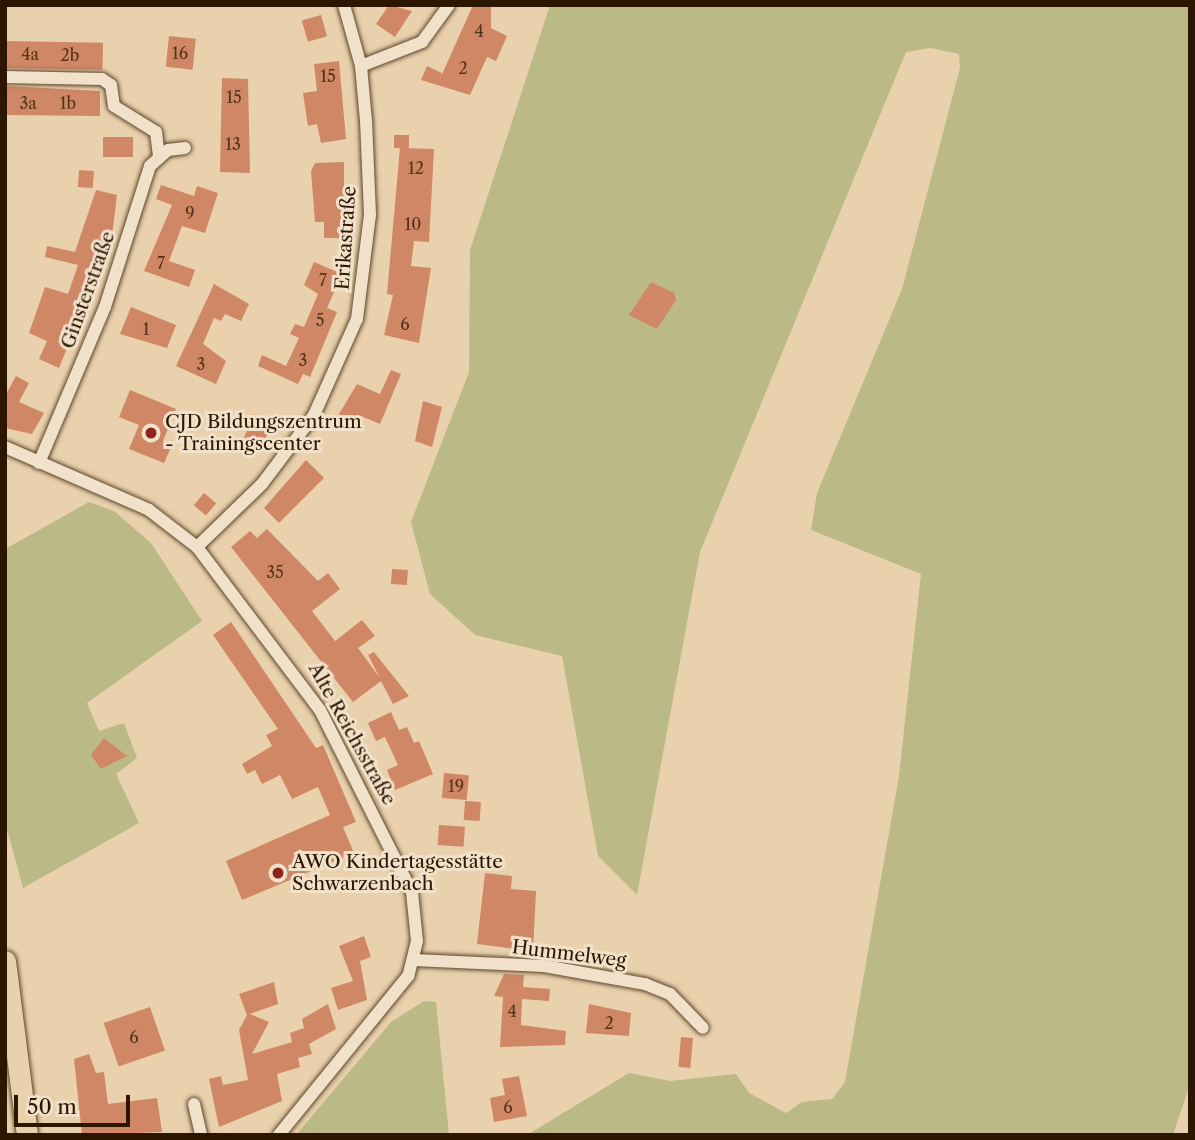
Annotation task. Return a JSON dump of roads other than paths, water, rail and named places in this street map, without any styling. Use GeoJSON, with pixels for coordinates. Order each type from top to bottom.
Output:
{"type":"FeatureCollection","features":[{"type":"Feature","properties":{"kind":"main road"},"geometry":{"type":"LineString","coordinates":[[5,961],[15,1080],[27,1135]]}},
{"type":"Feature","properties":{"kind":"street","name":"Erikastraße"},"geometry":{"type":"LineString","coordinates":[[197,547],[262,484],[314,415],[357,319],[370,215],[361,66],[344,5]]}},
{"type":"Feature","properties":{"kind":"street"},"geometry":{"type":"LineString","coordinates":[[361,66],[422,41],[449,5]]}},
{"type":"Feature","properties":{"kind":"street"},"geometry":{"type":"LineString","coordinates":[[5,77],[102,79],[111,85],[114,106],[156,132],[159,156],[185,148]]}},
{"type":"Feature","properties":{"kind":"street","name":"Ginsterstraße"},"geometry":{"type":"LineString","coordinates":[[39,463],[105,307],[159,156]]}},
{"type":"Feature","properties":{"kind":"street","name":"Alte Reichsstraße"},"geometry":{"type":"LineString","coordinates":[[5,447],[149,510],[197,547],[294,670],[348,760],[412,892],[414,960],[395,997],[279,1135]]}},
{"type":"Feature","properties":{"kind":"street","name":"Hummelweg"},"geometry":{"type":"LineString","coordinates":[[414,960],[544,967],[621,979],[670,994],[703,1028]]}},
{"type":"Feature","properties":{"kind":"street"},"geometry":{"type":"LineString","coordinates":[[194,1104],[201,1135]]}},
{"type":"Feature","properties":{"kind":"place","name":"CJD Bildungszentrum - Trainingscenter"},"geometry":{"type":"Point","coordinates":[151,433]}},
{"type":"Feature","properties":{"kind":"place","name":"AWO Kindertagesstätte Schwarzenbach"},"geometry":{"type":"Point","coordinates":[278,873]}}]}
